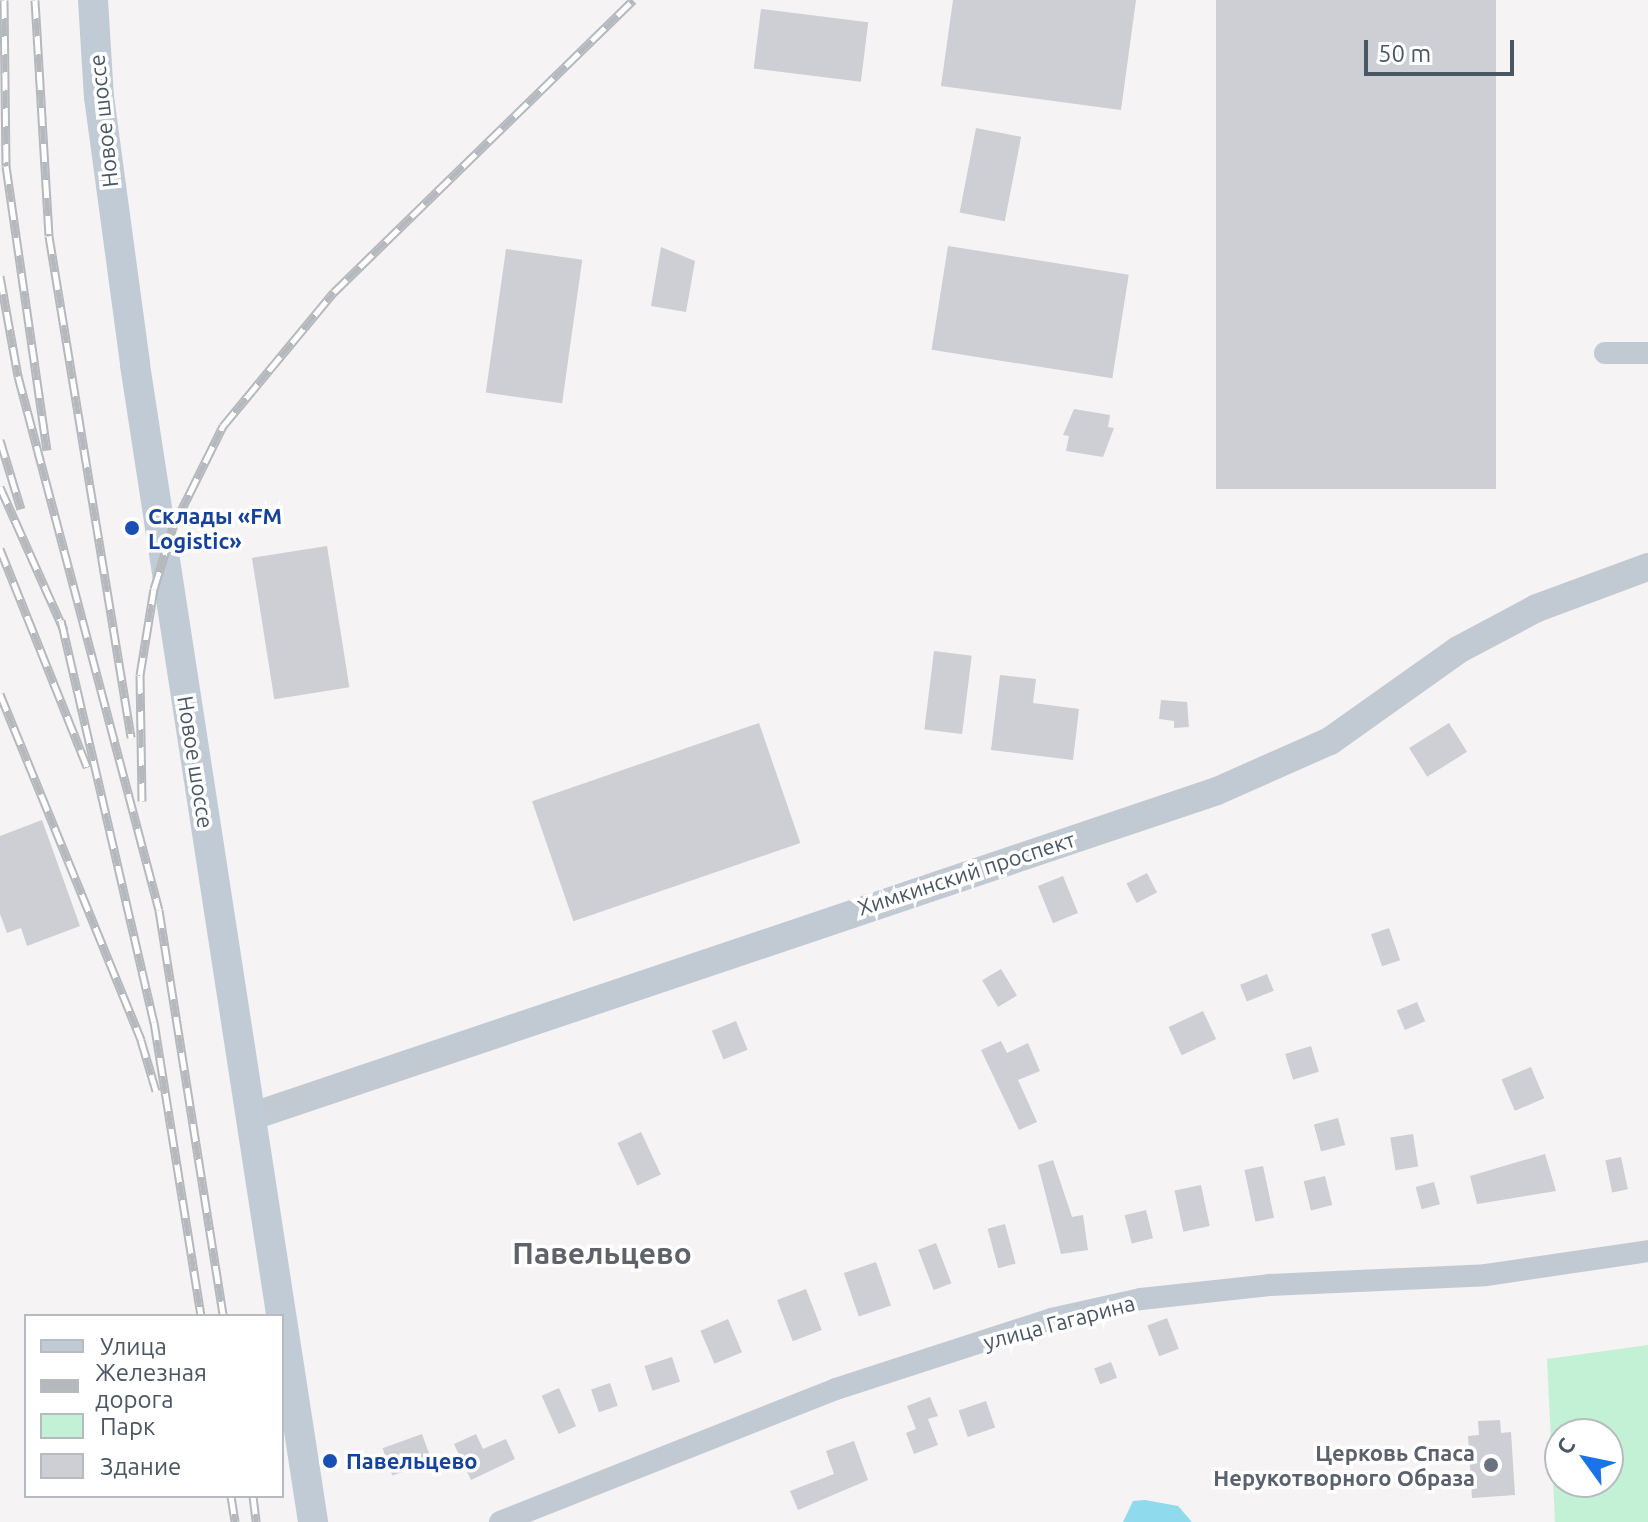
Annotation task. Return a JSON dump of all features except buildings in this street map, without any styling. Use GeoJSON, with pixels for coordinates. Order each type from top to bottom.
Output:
{"type":"FeatureCollection","features":[{"type":"Feature","properties":{"kind":"main road","name":"Новое шоссе"},"geometry":{"type":"LineString","coordinates":[[93,0],[127,308],[282,1314]]}},
{"type":"Feature","properties":{"kind":"main road","name":"Новое шоссе"},"geometry":{"type":"LineString","coordinates":[[284,1326],[313,1522]]}},
{"type":"Feature","properties":{"kind":"street"},"geometry":{"type":"LineString","coordinates":[[1605,353],[1648,353]]}},
{"type":"Feature","properties":{"kind":"street","name":"Химкинский проспект"},"geometry":{"type":"LineString","coordinates":[[253,1116],[1217,791],[1330,741],[1458,650],[1537,608],[1648,567]]}},
{"type":"Feature","properties":{"kind":"street","name":"улица Гагарина"},"geometry":{"type":"LineString","coordinates":[[500,1522],[836,1389],[1051,1319],[1141,1299],[1269,1285],[1486,1275],[1648,1251]]}},
{"type":"Feature","properties":{"kind":"green space"},"geometry":{"type":"Polygon","coordinates":[[[1648,1345],[1648,1522],[1555,1522],[1554,1498],[1624,1498],[1624,1418],[1550,1418],[1547,1359],[1648,1345]]]}},
{"type":"Feature","properties":{"kind":"water"},"geometry":{"type":"Polygon","coordinates":[[[1133,1501],[1178,1506],[1192,1522],[1123,1522],[1133,1501]]]}},
{"type":"Feature","properties":{"kind":"railway"},"geometry":{"type":"LineString","coordinates":[[4,0],[6,166],[47,450]]}},
{"type":"Feature","properties":{"kind":"railway"},"geometry":{"type":"LineString","coordinates":[[35,0],[49,236],[131,737]]}},
{"type":"Feature","properties":{"kind":"railway"},"geometry":{"type":"LineString","coordinates":[[142,801],[140,675],[154,589],[173,527],[223,426],[334,292],[633,0]]}},
{"type":"Feature","properties":{"kind":"railway"},"geometry":{"type":"LineString","coordinates":[[0,276],[18,376],[159,910],[223,1314]]}},
{"type":"Feature","properties":{"kind":"railway"},"geometry":{"type":"LineString","coordinates":[[0,440],[21,509]]}},
{"type":"Feature","properties":{"kind":"railway"},"geometry":{"type":"LineString","coordinates":[[0,487],[64,630]]}},
{"type":"Feature","properties":{"kind":"railway"},"geometry":{"type":"LineString","coordinates":[[0,549],[87,767]]}},
{"type":"Feature","properties":{"kind":"railway"},"geometry":{"type":"LineString","coordinates":[[61,620],[154,1022],[201,1314]]}},
{"type":"Feature","properties":{"kind":"railway"},"geometry":{"type":"LineString","coordinates":[[0,694],[141,1040],[156,1091]]}},
{"type":"Feature","properties":{"kind":"railway"},"geometry":{"type":"LineString","coordinates":[[231,1498],[235,1522]]}},
{"type":"Feature","properties":{"kind":"railway"},"geometry":{"type":"LineString","coordinates":[[253,1498],[256,1522]]}},
{"type":"Feature","properties":{"kind":"place","name":"Склады «FM Logistic»"},"geometry":{"type":"Point","coordinates":[132,528]}},
{"type":"Feature","properties":{"kind":"place","name":"Павельцево"},"geometry":{"type":"Point","coordinates":[330,1461]}},
{"type":"Feature","properties":{"kind":"place","name":"Церковь Спаса Нерукотворного Образа"},"geometry":{"type":"Point","coordinates":[1491,1465]}},
{"type":"Feature","properties":{"kind":"district","name":"Павельцево"},"geometry":{"type":"Point","coordinates":[602,1253]}}]}
